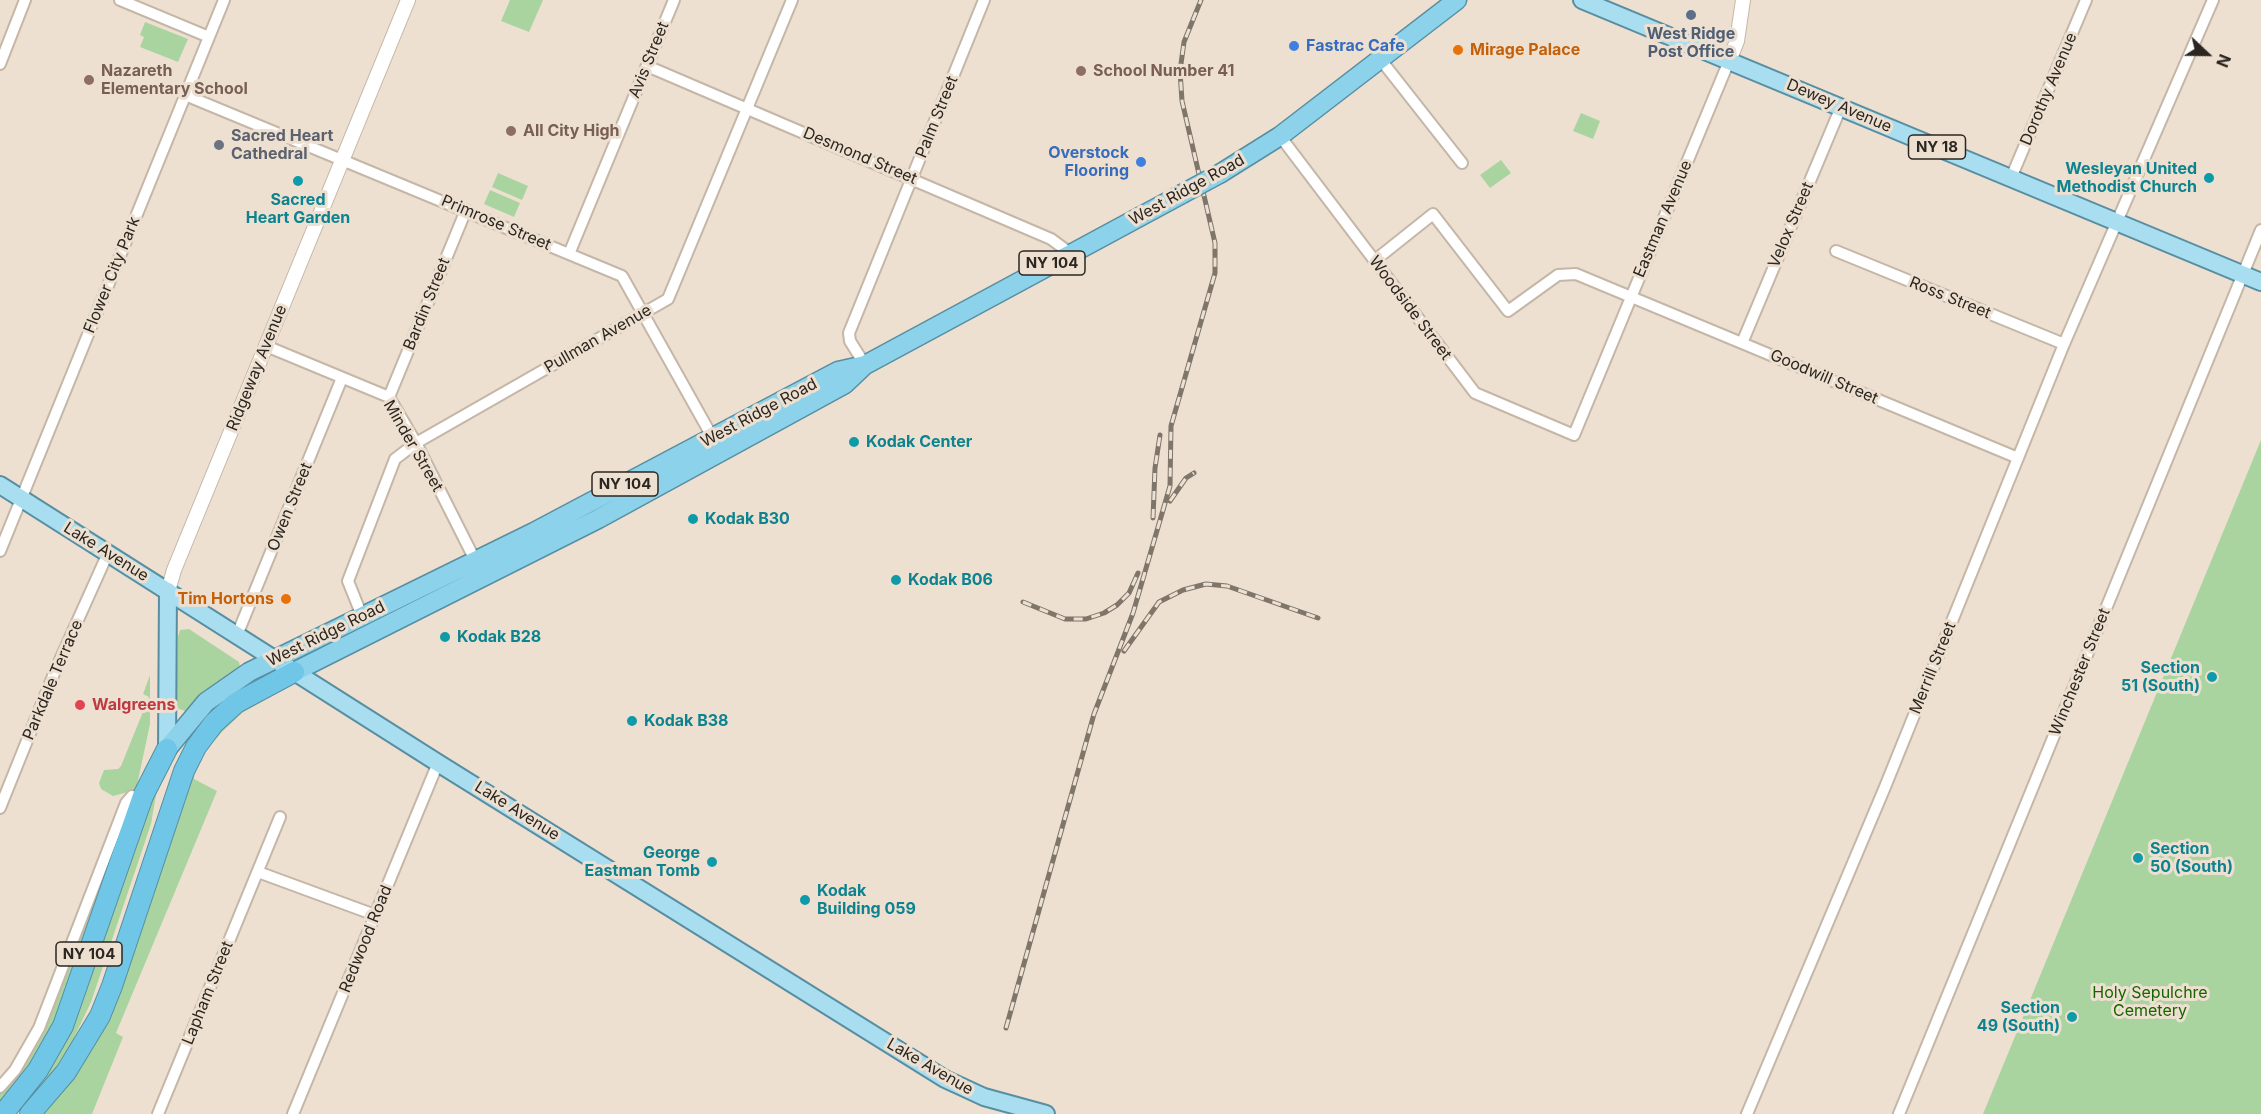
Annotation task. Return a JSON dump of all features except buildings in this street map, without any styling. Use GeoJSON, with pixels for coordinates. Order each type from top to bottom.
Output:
{"type":"FeatureCollection","features":[{"type":"Feature","properties":{"kind":"highway","name":"West Ridge Road"},"geometry":{"type":"LineString","coordinates":[[3,1114],[38,1070],[63,1026],[149,781],[167,748],[189,719],[212,697],[274,659],[716,444],[845,384],[865,365],[1182,194],[1280,136],[1457,0]]}},
{"type":"Feature","properties":{"kind":"highway","name":"West Ridge Road"},"geometry":{"type":"LineString","coordinates":[[30,1114],[66,1072],[100,1016],[184,771],[200,741],[236,703],[598,519],[716,444]]}},
{"type":"Feature","properties":{"kind":"highway"},"geometry":{"type":"LineString","coordinates":[[142,892],[168,776],[167,748]]}},
{"type":"Feature","properties":{"kind":"highway"},"geometry":{"type":"LineString","coordinates":[[132,796],[149,781]]}},
{"type":"Feature","properties":{"kind":"main road","name":"Dewey Avenue"},"geometry":{"type":"LineString","coordinates":[[1582,0],[2261,282]]}},
{"type":"Feature","properties":{"kind":"main road","name":"Lake Avenue"},"geometry":{"type":"LineString","coordinates":[[0,485],[438,763],[945,1079],[984,1097],[1046,1114]]}},
{"type":"Feature","properties":{"kind":"main road","name":"Ridgeway Avenue"},"geometry":{"type":"LineString","coordinates":[[167,748],[168,591]]}},
{"type":"Feature","properties":{"kind":"street"},"geometry":{"type":"LineString","coordinates":[[0,64],[25,0]]}},
{"type":"Feature","properties":{"kind":"street"},"geometry":{"type":"LineString","coordinates":[[120,0],[209,37]]}},
{"type":"Feature","properties":{"kind":"street","name":"Flower City Park"},"geometry":{"type":"LineString","coordinates":[[0,551],[224,0]]}},
{"type":"Feature","properties":{"kind":"street","name":"Ridgeway Avenue"},"geometry":{"type":"LineString","coordinates":[[168,591],[178,560],[408,0]]}},
{"type":"Feature","properties":{"kind":"street","name":"Avis Street"},"geometry":{"type":"LineString","coordinates":[[569,254],[674,0]]}},
{"type":"Feature","properties":{"kind":"street","name":"Pullman Avenue"},"geometry":{"type":"LineString","coordinates":[[362,616],[348,581],[351,567],[392,465],[400,455],[416,443],[668,299],[792,0]]}},
{"type":"Feature","properties":{"kind":"street","name":"Palm Street"},"geometry":{"type":"LineString","coordinates":[[865,365],[850,341],[849,333],[984,0]]}},
{"type":"Feature","properties":{"kind":"street","name":"Eastman Avenue"},"geometry":{"type":"LineString","coordinates":[[1574,435],[1737,41],[1743,0]]}},
{"type":"Feature","properties":{"kind":"street","name":"Merrill Street"},"geometry":{"type":"LineString","coordinates":[[1747,1114],[1885,787],[2064,344],[2213,0]]}},
{"type":"Feature","properties":{"kind":"street","name":"Dorothy Avenue"},"geometry":{"type":"LineString","coordinates":[[2011,178],[2083,1]]}},
{"type":"Feature","properties":{"kind":"street"},"geometry":{"type":"LineString","coordinates":[[1381,60],[1461,163]]}},
{"type":"Feature","properties":{"kind":"street","name":"Desmond Street"},"geometry":{"type":"LineString","coordinates":[[647,66],[1052,239],[1070,253]]}},
{"type":"Feature","properties":{"kind":"street","name":"Primrose Street"},"geometry":{"type":"LineString","coordinates":[[185,95],[622,276],[716,444]]}},
{"type":"Feature","properties":{"kind":"street","name":"Velox Street"},"geometry":{"type":"LineString","coordinates":[[1742,343],[1841,107]]}},
{"type":"Feature","properties":{"kind":"street","name":"Woodside Street"},"geometry":{"type":"LineString","coordinates":[[1280,136],[1475,393],[1574,435]]}},
{"type":"Feature","properties":{"kind":"street","name":"Bardin Street"},"geometry":{"type":"LineString","coordinates":[[389,397],[466,210]]}},
{"type":"Feature","properties":{"kind":"street","name":"Goodwill Street"},"geometry":{"type":"LineString","coordinates":[[1374,261],[1433,214],[1508,311],[1549,280],[1567,273],[1576,274],[2018,458]]}},
{"type":"Feature","properties":{"kind":"street","name":"Winchester Street"},"geometry":{"type":"LineString","coordinates":[[1899,1114],[2261,230]]}},
{"type":"Feature","properties":{"kind":"street","name":"Ross Street"},"geometry":{"type":"LineString","coordinates":[[1836,251],[2064,344]]}},
{"type":"Feature","properties":{"kind":"street","name":"Minder Street"},"geometry":{"type":"LineString","coordinates":[[266,346],[389,397],[416,443],[484,578]]}},
{"type":"Feature","properties":{"kind":"street","name":"Owen Street"},"geometry":{"type":"LineString","coordinates":[[237,635],[342,378]]}},
{"type":"Feature","properties":{"kind":"street","name":"Parkdale Terrace"},"geometry":{"type":"LineString","coordinates":[[0,808],[55,671],[108,553]]}},
{"type":"Feature","properties":{"kind":"street","name":"Redwood Road"},"geometry":{"type":"LineString","coordinates":[[293,1114],[438,763]]}},
{"type":"Feature","properties":{"kind":"street"},"geometry":{"type":"LineString","coordinates":[[0,1087],[11,1076],[39,1028],[126,802],[132,796]]}},
{"type":"Feature","properties":{"kind":"street","name":"Lapham Street"},"geometry":{"type":"LineString","coordinates":[[158,1114],[280,817]]}},
{"type":"Feature","properties":{"kind":"street"},"geometry":{"type":"LineString","coordinates":[[258,872],[375,915]]}},
{"type":"Feature","properties":{"kind":"green space"},"geometry":{"type":"Polygon","coordinates":[[[510,0],[543,0],[529,32],[501,21],[510,0]]]}},
{"type":"Feature","properties":{"kind":"green space"},"geometry":{"type":"Polygon","coordinates":[[[145,22],[188,39],[178,62],[140,47],[144,37],[140,35],[145,22]]]}},
{"type":"Feature","properties":{"kind":"green space"},"geometry":{"type":"Polygon","coordinates":[[[1581,113],[1600,121],[1593,139],[1573,131],[1581,113]]]}},
{"type":"Feature","properties":{"kind":"green space"},"geometry":{"type":"Polygon","coordinates":[[[1501,160],[1511,173],[1490,188],[1480,175],[1501,160]]]}},
{"type":"Feature","properties":{"kind":"green space"},"geometry":{"type":"Polygon","coordinates":[[[498,173],[528,186],[522,200],[492,187],[498,173]]]}},
{"type":"Feature","properties":{"kind":"green space"},"geometry":{"type":"Polygon","coordinates":[[[490,190],[520,203],[514,217],[484,204],[490,190]]]}},
{"type":"Feature","properties":{"kind":"green space","name":"Holy Sepulchre Cemetery"},"geometry":{"type":"Polygon","coordinates":[[[2261,440],[2261,1114],[1983,1114],[2261,440]]]}},
{"type":"Feature","properties":{"kind":"green space"},"geometry":{"type":"Polygon","coordinates":[[[189,629],[239,662],[240,667],[185,711],[179,709],[176,704],[178,637],[180,630],[189,629]]]}},
{"type":"Feature","properties":{"kind":"green space"},"geometry":{"type":"Polygon","coordinates":[[[150,675],[150,724],[136,790],[113,796],[101,789],[99,783],[104,770],[118,769],[121,766],[149,697],[143,694],[150,675]]]}},
{"type":"Feature","properties":{"kind":"green space"},"geometry":{"type":"Polygon","coordinates":[[[272,696],[242,713],[223,731],[206,750],[195,769],[194,779],[217,791],[116,1033],[123,1037],[92,1114],[40,1114],[84,1060],[118,996],[187,776],[204,748],[222,729],[242,712],[272,696]]]}},
{"type":"Feature","properties":{"kind":"green space"},"geometry":{"type":"Polygon","coordinates":[[[160,772],[151,824],[91,1002],[71,1044],[44,1085],[15,1114],[37,1087],[71,1028],[160,772]]]}},
{"type":"Feature","properties":{"kind":"green space"},"geometry":{"type":"Polygon","coordinates":[[[130,803],[64,1005],[38,1055],[0,1105],[0,1092],[13,1081],[50,1014],[130,803]]]}},
{"type":"Feature","properties":{"kind":"railway"},"geometry":{"type":"LineString","coordinates":[[1006,1028],[1094,714],[1133,613],[1170,486],[1171,426],[1215,273],[1215,243],[1182,101],[1180,71],[1184,42],[1201,0]]}},
{"type":"Feature","properties":{"kind":"railway"},"geometry":{"type":"LineString","coordinates":[[1153,518],[1155,468],[1160,435]]}},
{"type":"Feature","properties":{"kind":"railway"},"geometry":{"type":"LineString","coordinates":[[1170,501],[1186,478],[1194,473]]}},
{"type":"Feature","properties":{"kind":"railway"},"geometry":{"type":"LineString","coordinates":[[1023,602],[1065,619],[1086,619],[1104,613],[1117,605],[1129,593],[1138,573]]}},
{"type":"Feature","properties":{"kind":"railway"},"geometry":{"type":"LineString","coordinates":[[1124,651],[1159,602],[1183,590],[1206,584],[1227,586],[1318,618]]}},
{"type":"Feature","properties":{"kind":"place","name":"West Ridge Post Office"},"geometry":{"type":"Point","coordinates":[1691,15]}},
{"type":"Feature","properties":{"kind":"place","name":"Fastrac Cafe"},"geometry":{"type":"Point","coordinates":[1294,46]}},
{"type":"Feature","properties":{"kind":"place","name":"Mirage Palace"},"geometry":{"type":"Point","coordinates":[1458,50]}},
{"type":"Feature","properties":{"kind":"place","name":"School Number 41"},"geometry":{"type":"Point","coordinates":[1081,71]}},
{"type":"Feature","properties":{"kind":"place","name":"Nazareth Elementary School"},"geometry":{"type":"Point","coordinates":[89,80]}},
{"type":"Feature","properties":{"kind":"place","name":"All City High"},"geometry":{"type":"Point","coordinates":[511,131]}},
{"type":"Feature","properties":{"kind":"place","name":"Sacred Heart Cathedral"},"geometry":{"type":"Point","coordinates":[219,145]}},
{"type":"Feature","properties":{"kind":"place","name":"Overstock Flooring"},"geometry":{"type":"Point","coordinates":[1141,162]}},
{"type":"Feature","properties":{"kind":"place","name":"Wesleyan United Methodist Church"},"geometry":{"type":"Point","coordinates":[2209,178]}},
{"type":"Feature","properties":{"kind":"place","name":"Sacred Heart Garden"},"geometry":{"type":"Point","coordinates":[298,181]}},
{"type":"Feature","properties":{"kind":"place","name":"Kodak Center"},"geometry":{"type":"Point","coordinates":[854,442]}},
{"type":"Feature","properties":{"kind":"place","name":"Kodak B30"},"geometry":{"type":"Point","coordinates":[693,519]}},
{"type":"Feature","properties":{"kind":"place","name":"Kodak B06"},"geometry":{"type":"Point","coordinates":[896,580]}},
{"type":"Feature","properties":{"kind":"place","name":"Tim Hortons"},"geometry":{"type":"Point","coordinates":[286,599]}},
{"type":"Feature","properties":{"kind":"place","name":"Kodak B28"},"geometry":{"type":"Point","coordinates":[445,637]}},
{"type":"Feature","properties":{"kind":"place","name":"Section 51 (South)"},"geometry":{"type":"Point","coordinates":[2212,677]}},
{"type":"Feature","properties":{"kind":"place","name":"Walgreens"},"geometry":{"type":"Point","coordinates":[80,705]}},
{"type":"Feature","properties":{"kind":"place","name":"Kodak B38"},"geometry":{"type":"Point","coordinates":[632,721]}},
{"type":"Feature","properties":{"kind":"place","name":"Section 50 (South)"},"geometry":{"type":"Point","coordinates":[2138,858]}},
{"type":"Feature","properties":{"kind":"place","name":"George Eastman Tomb"},"geometry":{"type":"Point","coordinates":[712,862]}},
{"type":"Feature","properties":{"kind":"place","name":"Kodak Building 059"},"geometry":{"type":"Point","coordinates":[805,900]}},
{"type":"Feature","properties":{"kind":"place","name":"Section 49 (South)"},"geometry":{"type":"Point","coordinates":[2072,1017]}}]}
